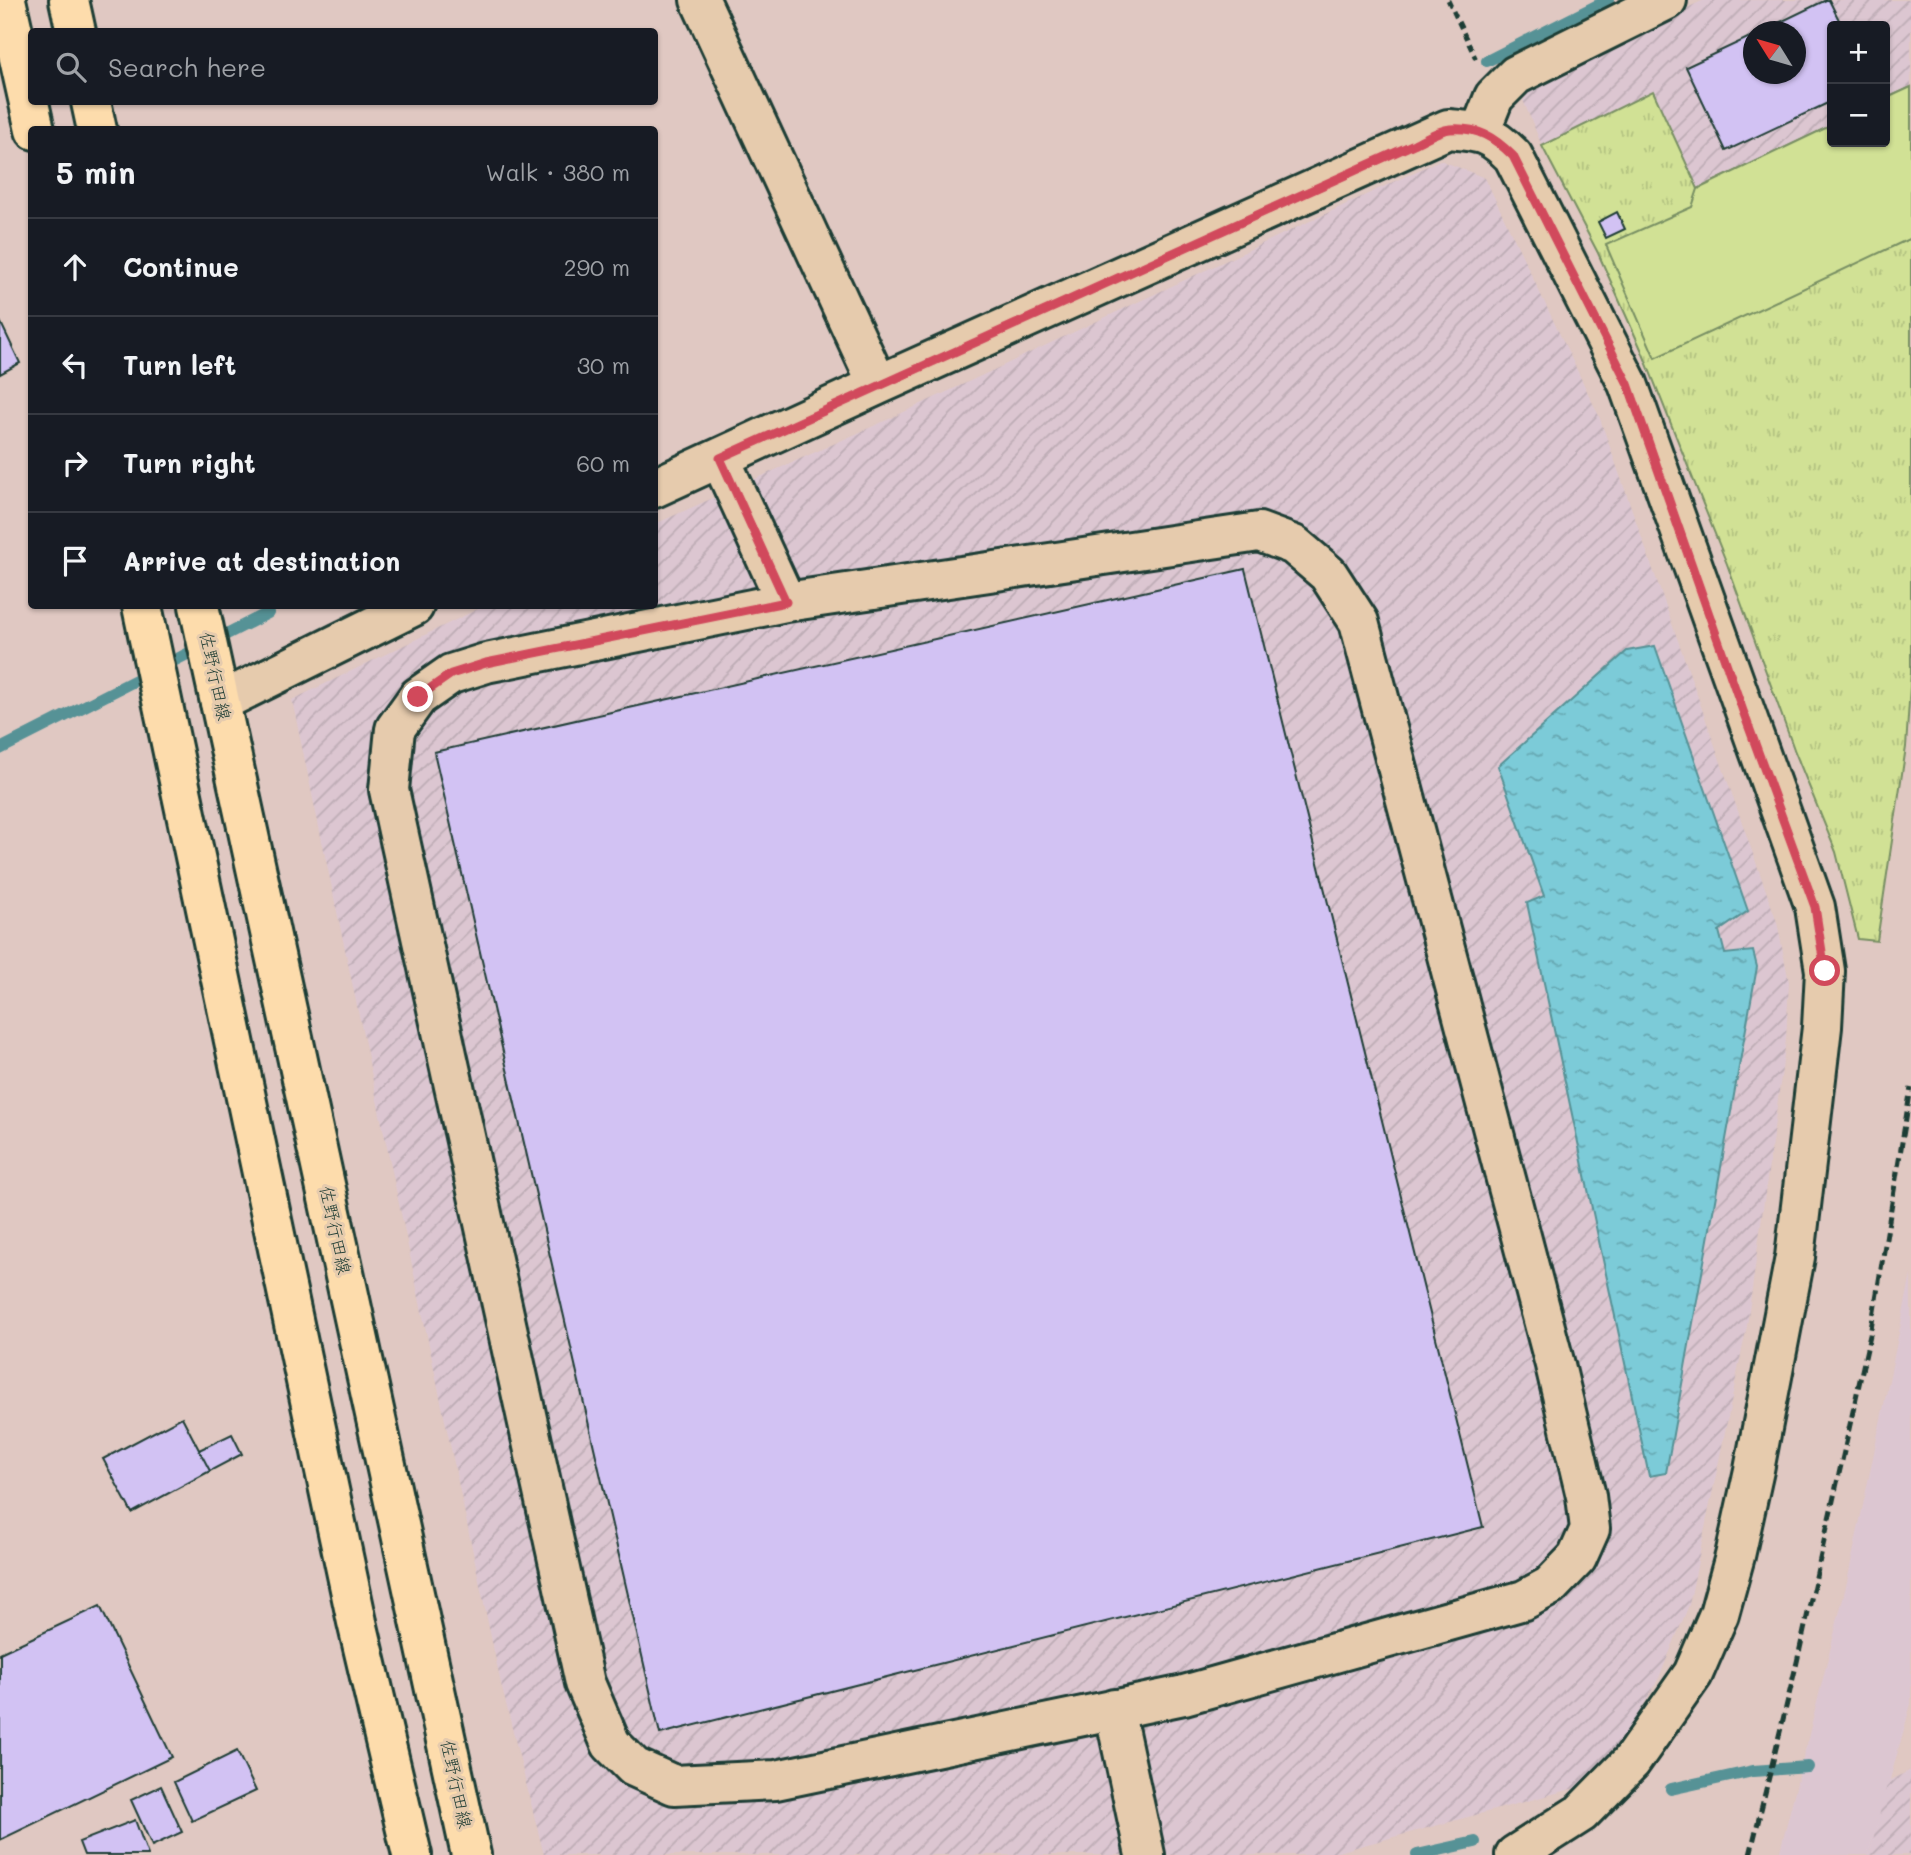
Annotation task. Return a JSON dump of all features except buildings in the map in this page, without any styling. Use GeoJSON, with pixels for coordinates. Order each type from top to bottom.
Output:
{"type":"FeatureCollection","features":[{"type":"Feature","properties":{"kind":"main road"},"geometry":{"type":"LineString","coordinates":[[6,0],[28,99]]}},
{"type":"Feature","properties":{"kind":"main road"},"geometry":{"type":"LineString","coordinates":[[69,0],[75,28]]}},
{"type":"Feature","properties":{"kind":"main road"},"geometry":{"type":"LineString","coordinates":[[29,105],[34,126]]}},
{"type":"Feature","properties":{"kind":"main road"},"geometry":{"type":"LineString","coordinates":[[92,105],[96,126]]}},
{"type":"Feature","properties":{"kind":"main road"},"geometry":{"type":"LineString","coordinates":[[143,609],[354,1608],[412,1855]]}},
{"type":"Feature","properties":{"kind":"main road","name":"佐野行田線"},"geometry":{"type":"LineString","coordinates":[[200,609],[471,1855]]}},
{"type":"Feature","properties":{"kind":"street"},"geometry":{"type":"LineString","coordinates":[[700,0],[878,385]]}},
{"type":"Feature","properties":{"kind":"street"},"geometry":{"type":"LineString","coordinates":[[1480,132],[1494,97],[1517,75],[1667,0]]}},
{"type":"Feature","properties":{"kind":"street"},"geometry":{"type":"LineString","coordinates":[[658,486],[1448,129],[1480,132],[1497,139],[1513,156],[1628,384],[1815,907],[1825,971],[1822,1027],[1795,1257],[1755,1470],[1719,1614],[1693,1674],[1631,1762],[1581,1813],[1515,1855]]}},
{"type":"Feature","properties":{"kind":"street"},"geometry":{"type":"LineString","coordinates":[[720,458],[786,602]]}},
{"type":"Feature","properties":{"kind":"street"},"geometry":{"type":"LineString","coordinates":[[1259,532],[1294,545],[1328,574],[1359,622],[1555,1365],[1586,1496],[1590,1529],[1577,1558],[1550,1586],[1524,1600],[1184,1695],[776,1780],[674,1786],[634,1767],[611,1745],[585,1683],[389,790],[395,729],[418,697],[451,674],[486,663],[786,602],[1259,532]]}},
{"type":"Feature","properties":{"kind":"street"},"geometry":{"type":"LineString","coordinates":[[220,702],[408,609]]}},
{"type":"Feature","properties":{"kind":"street"},"geometry":{"type":"LineString","coordinates":[[1114,1709],[1145,1855]]}},
{"type":"Feature","properties":{"kind":"path"},"geometry":{"type":"LineString","coordinates":[[1448,0],[1494,97]]}},
{"type":"Feature","properties":{"kind":"shaded area"},"geometry":{"type":"Polygon","coordinates":[[[1704,0],[1911,0],[1911,87],[1890,97],[1890,21],[1827,21],[1827,127],[1698,189],[1653,91],[1542,146],[1523,100],[1542,76],[1704,0]]]}},
{"type":"Feature","properties":{"kind":"shaded area"},"geometry":{"type":"Polygon","coordinates":[[[1440,160],[1485,178],[1599,416],[1777,922],[1789,982],[1786,1040],[1747,1326],[1689,1605],[1659,1678],[1626,1736],[1579,1787],[1327,1855],[544,1855],[501,1684],[292,700],[478,609],[658,609],[658,523],[887,420],[1440,160]]]}},
{"type":"Feature","properties":{"kind":"shaded area"},"geometry":{"type":"Polygon","coordinates":[[[1911,1275],[1911,1704],[1869,1855],[1779,1855],[1847,1582],[1911,1275]]]}},
{"type":"Feature","properties":{"kind":"shaded area"},"geometry":{"type":"Polygon","coordinates":[[[1911,1770],[1911,1855],[1869,1855],[1888,1781],[1911,1770]]]}},
{"type":"Feature","properties":{"kind":"green space"},"geometry":{"type":"Polygon","coordinates":[[[1911,87],[1911,672],[1906,747],[1877,941],[1858,939],[1836,852],[1795,752],[1727,564],[1641,349],[1598,253],[1542,146],[1653,91],[1698,189],[1827,127],[1827,147],[1890,147],[1890,97],[1911,87]]]}},
{"type":"Feature","properties":{"kind":"green space"},"geometry":{"type":"Polygon","coordinates":[[[1911,87],[1911,238],[1655,358],[1606,245],[1692,207],[1698,189],[1827,127],[1827,147],[1890,147],[1890,97],[1911,87]]]}},
{"type":"Feature","properties":{"kind":"water"},"geometry":{"type":"Polygon","coordinates":[[[1655,646],[1748,911],[1719,931],[1725,954],[1753,951],[1757,967],[1666,1473],[1649,1476],[1527,903],[1544,896],[1498,766],[1627,651],[1655,646]]]}},
{"type":"Feature","properties":{"kind":"waterway"},"geometry":{"type":"LineString","coordinates":[[1487,61],[1608,0]]}},
{"type":"Feature","properties":{"kind":"waterway"},"geometry":{"type":"LineString","coordinates":[[0,749],[268,613]]}},
{"type":"Feature","properties":{"kind":"waterway"},"geometry":{"type":"LineString","coordinates":[[1671,1789],[1753,1771],[1808,1767]]}},
{"type":"Feature","properties":{"kind":"waterway"},"geometry":{"type":"LineString","coordinates":[[1417,1855],[1475,1842]]}},
{"type":"Feature","properties":{"kind":"railway"},"geometry":{"type":"LineString","coordinates":[[1750,1855],[1797,1662],[1870,1335],[1911,1088]]}},
{"type":"Feature","properties":{"kind":"route"},"geometry":{"type":"LineString","coordinates":[[418,697],[451,674],[486,663],[786,602],[720,458],[1448,129],[1480,132],[1497,139],[1513,156],[1628,384],[1815,907],[1825,971]]}}]}
